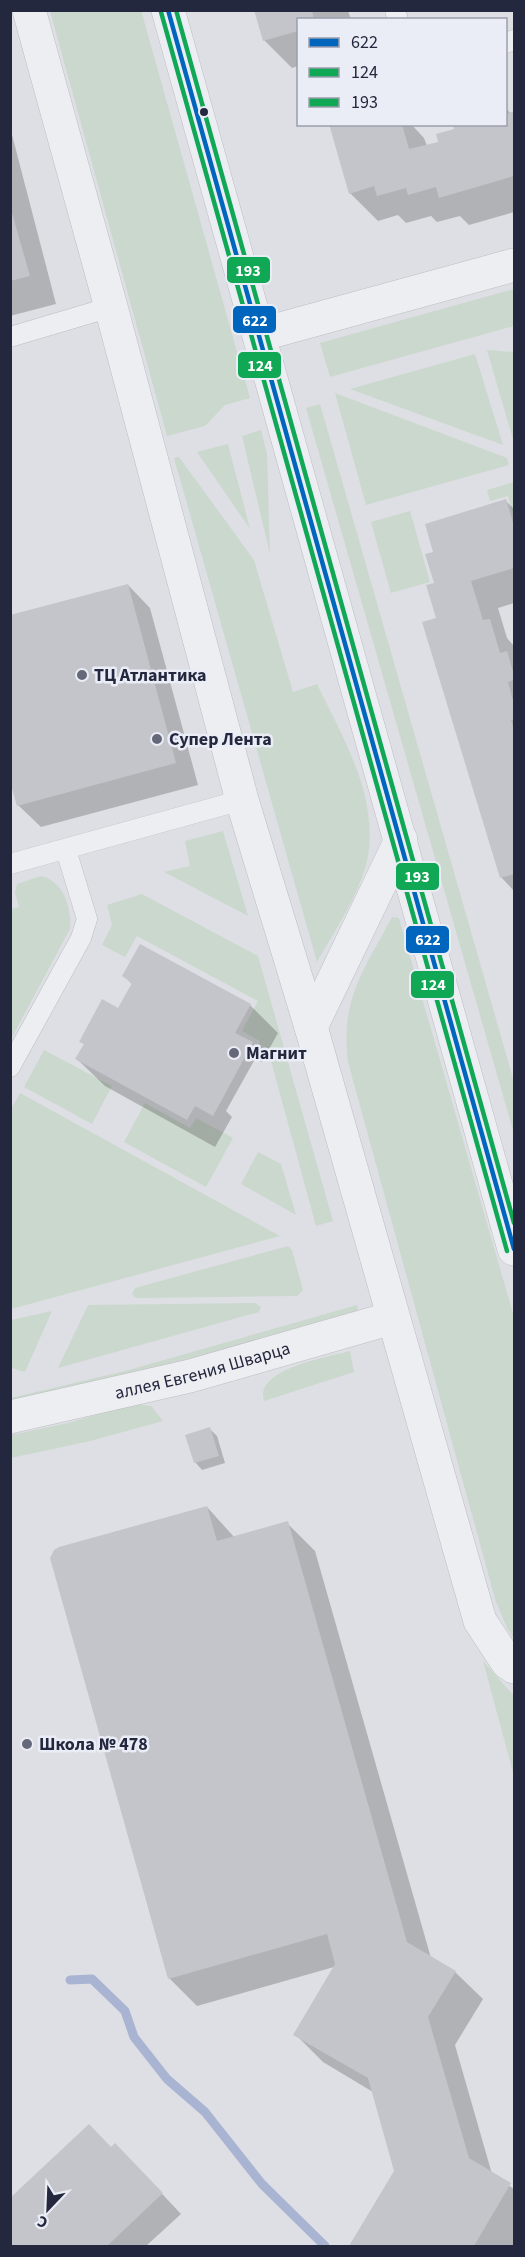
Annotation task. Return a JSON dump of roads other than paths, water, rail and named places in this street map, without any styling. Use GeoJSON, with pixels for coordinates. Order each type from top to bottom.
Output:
{"type":"FeatureCollection","features":[{"type":"Feature","properties":{"kind":"street"},"geometry":{"type":"LineString","coordinates":[[29,10],[111,307],[242,800],[311,1028],[480,1621],[507,1662],[514,1668]]}},
{"type":"Feature","properties":{"kind":"street"},"geometry":{"type":"LineString","coordinates":[[168,10],[513,1239]]}},
{"type":"Feature","properties":{"kind":"street"},"geometry":{"type":"LineString","coordinates":[[259,335],[514,265]]}},
{"type":"Feature","properties":{"kind":"street"},"geometry":{"type":"LineString","coordinates":[[311,1028],[402,840]]}},
{"type":"Feature","properties":{"kind":"street","name":"аллея Евгения Шварца"},"geometry":{"type":"LineString","coordinates":[[10,1417],[190,1376],[392,1318]]}},
{"type":"Feature","properties":{"kind":"lane"},"geometry":{"type":"LineString","coordinates":[[10,337],[111,307]]}},
{"type":"Feature","properties":{"kind":"lane"},"geometry":{"type":"LineString","coordinates":[[10,864],[242,800]]}},
{"type":"Feature","properties":{"kind":"lane"},"geometry":{"type":"LineString","coordinates":[[10,1066],[81,938],[87,919],[66,850]]}},
{"type":"Feature","properties":{"kind":"waterway"},"geometry":{"type":"LineString","coordinates":[[70,1980],[92,1979],[125,2011],[134,2037],[167,2079],[205,2112],[262,2184],[325,2246]]}},
{"type":"Feature","properties":{"kind":"place","name":"ТЦ Атлантика"},"geometry":{"type":"Point","coordinates":[82,675]}},
{"type":"Feature","properties":{"kind":"place","name":"Супер Лента"},"geometry":{"type":"Point","coordinates":[157,739]}},
{"type":"Feature","properties":{"kind":"place","name":"Магнит"},"geometry":{"type":"Point","coordinates":[234,1053]}},
{"type":"Feature","properties":{"kind":"place","name":"Школа № 478"},"geometry":{"type":"Point","coordinates":[27,1744]}}]}
